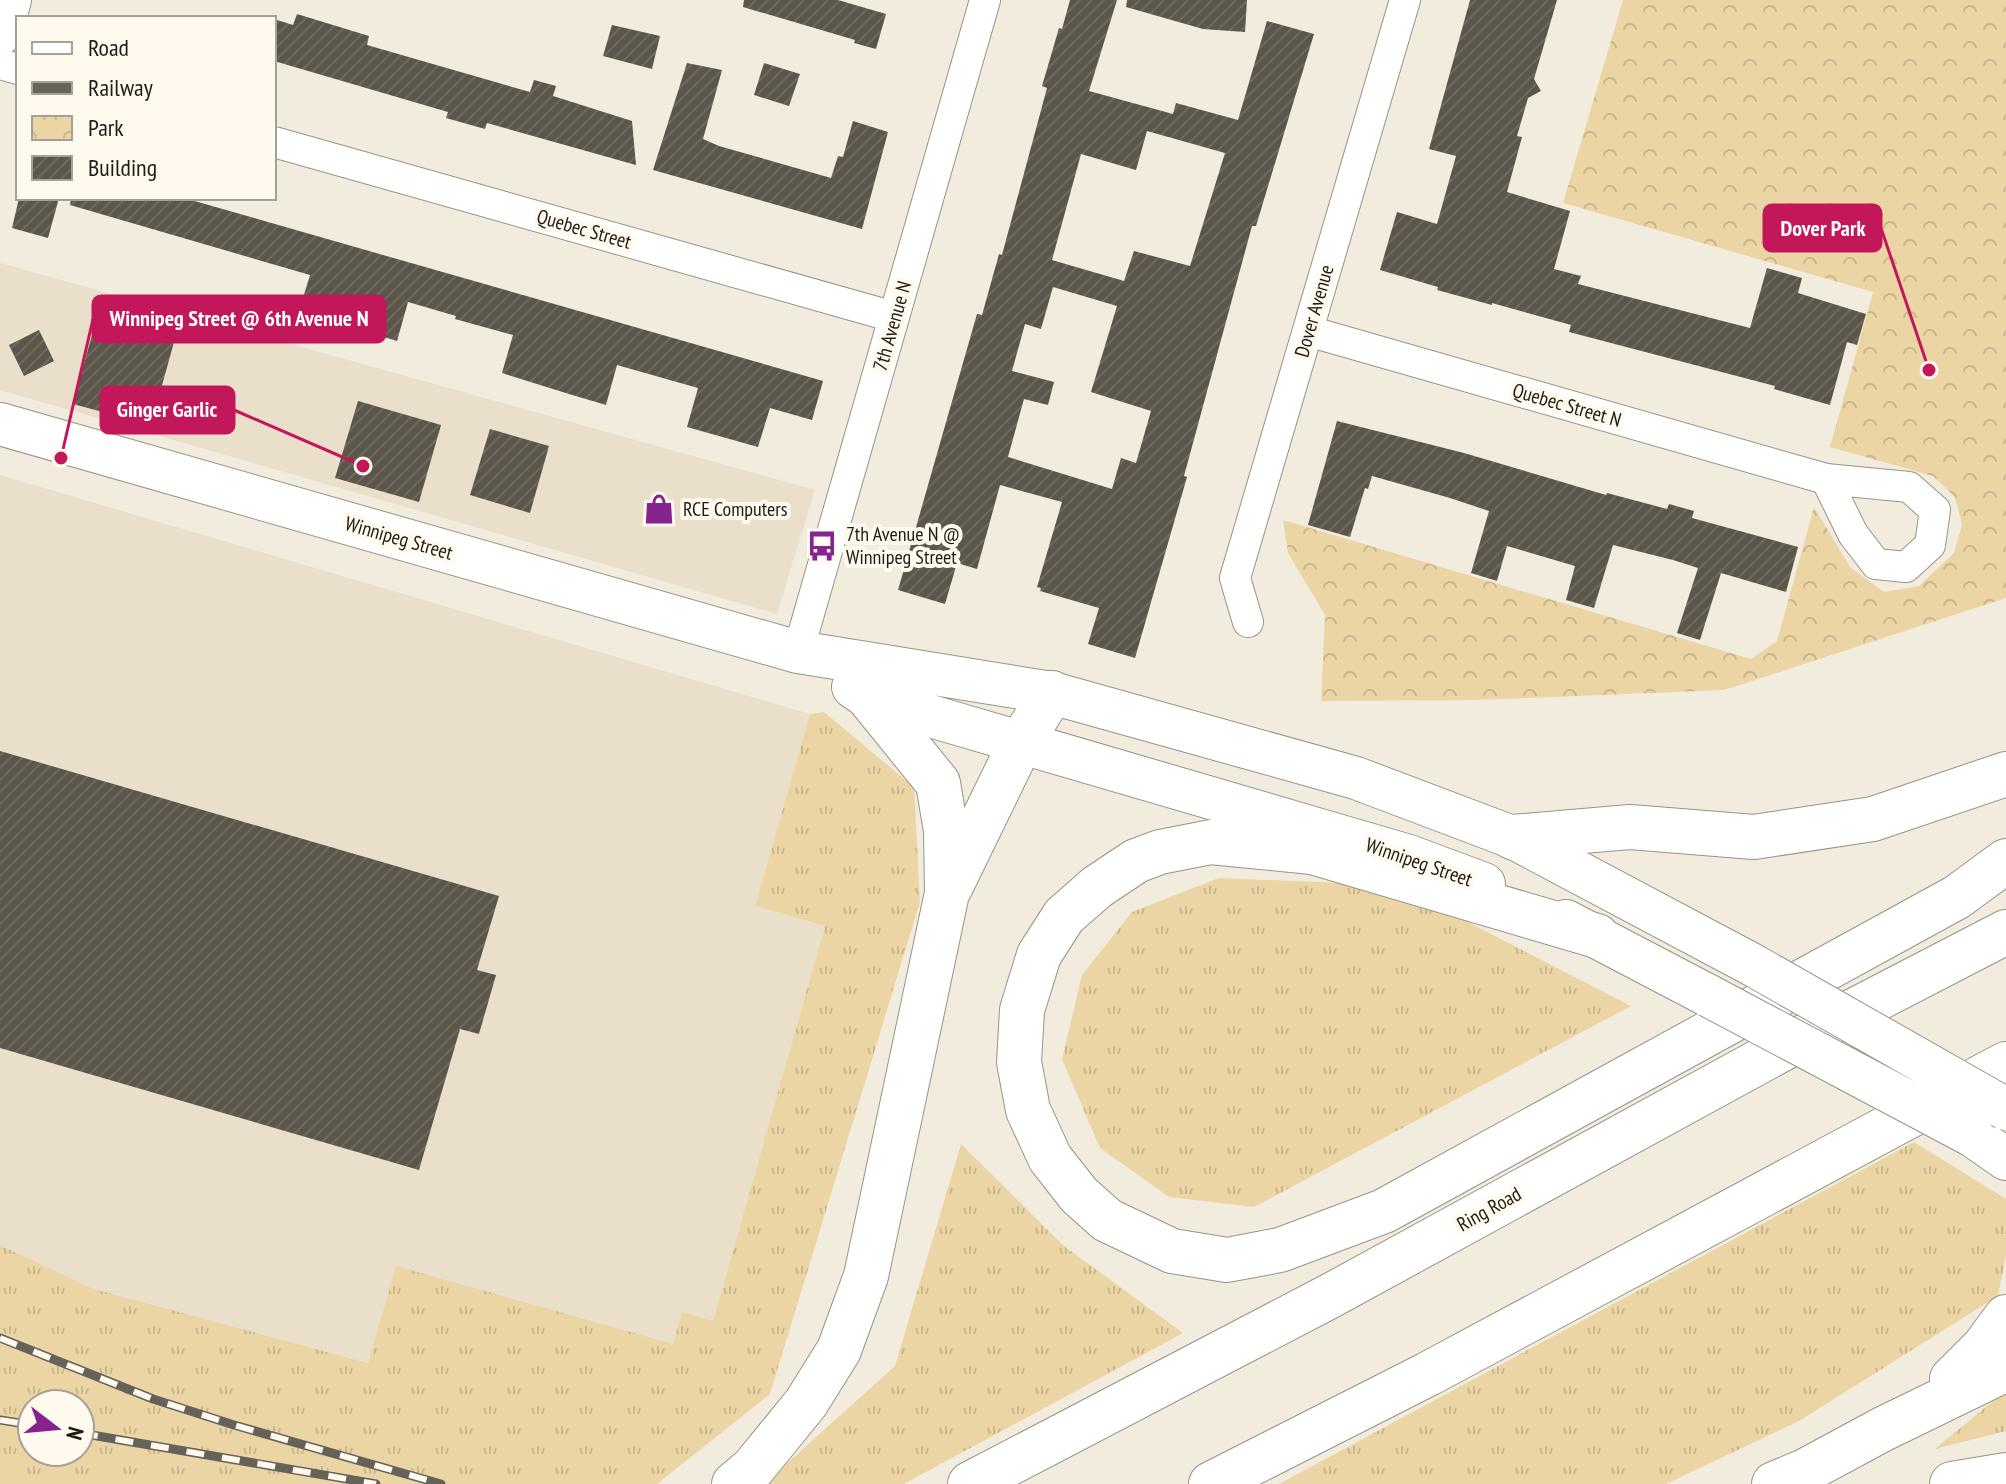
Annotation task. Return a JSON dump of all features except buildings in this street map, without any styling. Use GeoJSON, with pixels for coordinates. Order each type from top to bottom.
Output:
{"type":"FeatureCollection","features":[{"type":"Feature","properties":{"kind":"highway"},"geometry":{"type":"LineString","coordinates":[[947,893],[1021,742],[1052,693]]}},
{"type":"Feature","properties":{"kind":"highway"},"geometry":{"type":"LineString","coordinates":[[734,1484],[753,1468],[806,1403],[839,1350],[866,1276],[947,893],[946,831],[938,783],[869,698]]}},
{"type":"Feature","properties":{"kind":"highway"},"geometry":{"type":"LineString","coordinates":[[1512,837],[1630,827],[1754,837],[1873,819],[2006,774]]}},
{"type":"Feature","properties":{"kind":"highway"},"geometry":{"type":"LineString","coordinates":[[1597,936],[1312,852],[1211,842],[1160,852],[1136,861],[1097,887],[1064,916],[1039,955],[1022,1010],[1019,1062],[1028,1110],[1050,1158],[1079,1195],[1107,1220],[1172,1251],[1227,1260],[1280,1250],[1384,1211],[1957,897],[2006,861]]}},
{"type":"Feature","properties":{"kind":"highway","name":"Ring Road"},"geometry":{"type":"LineString","coordinates":[[970,1484],[1330,1296],[1815,1031],[2006,932]]}},
{"type":"Feature","properties":{"kind":"highway"},"geometry":{"type":"LineString","coordinates":[[1211,1484],[1428,1374],[2006,1064]]}},
{"type":"Feature","properties":{"kind":"highway"},"geometry":{"type":"LineString","coordinates":[[1919,1412],[1984,1347],[2006,1317]]}},
{"type":"Feature","properties":{"kind":"highway"},"geometry":{"type":"LineString","coordinates":[[1774,1484],[1996,1374],[2006,1362]]}},
{"type":"Feature","properties":{"kind":"highway"},"geometry":{"type":"LineString","coordinates":[[1952,1484],[2006,1475]]}},
{"type":"Feature","properties":{"kind":"main road"},"geometry":{"type":"LineString","coordinates":[[0,34],[10,0]]}},
{"type":"Feature","properties":{"kind":"main road","name":"Winnipeg Street"},"geometry":{"type":"LineString","coordinates":[[0,424],[798,652],[1052,693],[1356,778],[1512,837],[1751,964],[2006,1109]]}},
{"type":"Feature","properties":{"kind":"main road","name":"Winnipeg Street"},"geometry":{"type":"LineString","coordinates":[[798,652],[869,698],[1409,856],[1502,891],[1597,936],[1989,1148]]}},
{"type":"Feature","properties":{"kind":"street","name":"7th Avenue N"},"geometry":{"type":"LineString","coordinates":[[798,652],[985,0]]}},
{"type":"Feature","properties":{"kind":"street","name":"Dover Avenue"},"geometry":{"type":"LineString","coordinates":[[1248,622],[1235,578],[1405,0]]}},
{"type":"Feature","properties":{"kind":"street","name":"Quebec Street"},"geometry":{"type":"LineString","coordinates":[[276,143],[894,317]]}},
{"type":"Feature","properties":{"kind":"street","name":"Quebec Street N"},"geometry":{"type":"LineString","coordinates":[[1308,331],[1826,479]]}},
{"type":"Feature","properties":{"kind":"shaded area"},"geometry":{"type":"Polygon","coordinates":[[[0,263],[815,490],[777,614],[0,390],[0,263]]]}},
{"type":"Feature","properties":{"kind":"shaded area"},"geometry":{"type":"Polygon","coordinates":[[[0,475],[810,714],[755,906],[825,926],[713,1321],[674,1345],[397,1267],[368,1363],[94,1289],[0,1245],[0,475]]]}},
{"type":"Feature","properties":{"kind":"green space"},"geometry":{"type":"Polygon","coordinates":[[[1623,0],[2006,0],[2006,598],[1724,690],[1479,700],[1321,701],[1325,615],[1288,553],[1283,520],[1751,659],[1777,641],[1814,507],[1850,567],[1884,592],[1919,586],[1954,553],[1962,525],[1955,497],[1933,476],[1830,447],[1873,292],[1563,203],[1623,0]]]}},
{"type":"Feature","properties":{"kind":"green space"},"geometry":{"type":"Polygon","coordinates":[[[824,712],[914,787],[920,902],[770,1394],[657,1484],[0,1484],[0,1245],[94,1289],[368,1363],[396,1266],[673,1344],[682,1312],[713,1321],[825,926],[755,906],[810,714],[824,712]]]}},
{"type":"Feature","properties":{"kind":"green space"},"geometry":{"type":"Polygon","coordinates":[[[1219,878],[1343,883],[1458,917],[1631,1006],[1254,1207],[1169,1197],[1100,1148],[1062,1059],[1082,975],[1132,912],[1219,878]]]}},
{"type":"Feature","properties":{"kind":"green space"},"geometry":{"type":"Polygon","coordinates":[[[1914,1142],[2006,1199],[2006,1255],[1998,1296],[1799,1421],[1666,1484],[1279,1484],[1914,1142]]]}},
{"type":"Feature","properties":{"kind":"green space"},"geometry":{"type":"Polygon","coordinates":[[[961,1144],[1064,1246],[1183,1333],[904,1484],[764,1484],[895,1366],[961,1144]]]}},
{"type":"Feature","properties":{"kind":"green space"},"geometry":{"type":"Polygon","coordinates":[[[2006,1390],[2006,1431],[1935,1449],[2006,1390]]]}},
{"type":"Feature","properties":{"kind":"railway"},"geometry":{"type":"LineString","coordinates":[[0,1338],[153,1399],[441,1484]]}},
{"type":"Feature","properties":{"kind":"railway"},"geometry":{"type":"LineString","coordinates":[[0,1420],[16,1422]]}},
{"type":"Feature","properties":{"kind":"railway"},"geometry":{"type":"LineString","coordinates":[[96,1436],[376,1484]]}},
{"type":"Feature","properties":{"kind":"place","name":"Dover Park"},"geometry":{"type":"Point","coordinates":[1929,370]}},
{"type":"Feature","properties":{"kind":"place","name":"Winnipeg Street @ 6th Avenue N"},"geometry":{"type":"Point","coordinates":[61,458]}},
{"type":"Feature","properties":{"kind":"place","name":"Ginger Garlic"},"geometry":{"type":"Point","coordinates":[363,466]}},
{"type":"Feature","properties":{"kind":"place","name":"RCE Computers"},"geometry":{"type":"Point","coordinates":[659,509]}},
{"type":"Feature","properties":{"kind":"place","name":"7th Avenue N @ Winnipeg Street"},"geometry":{"type":"Point","coordinates":[822,546]}}]}
